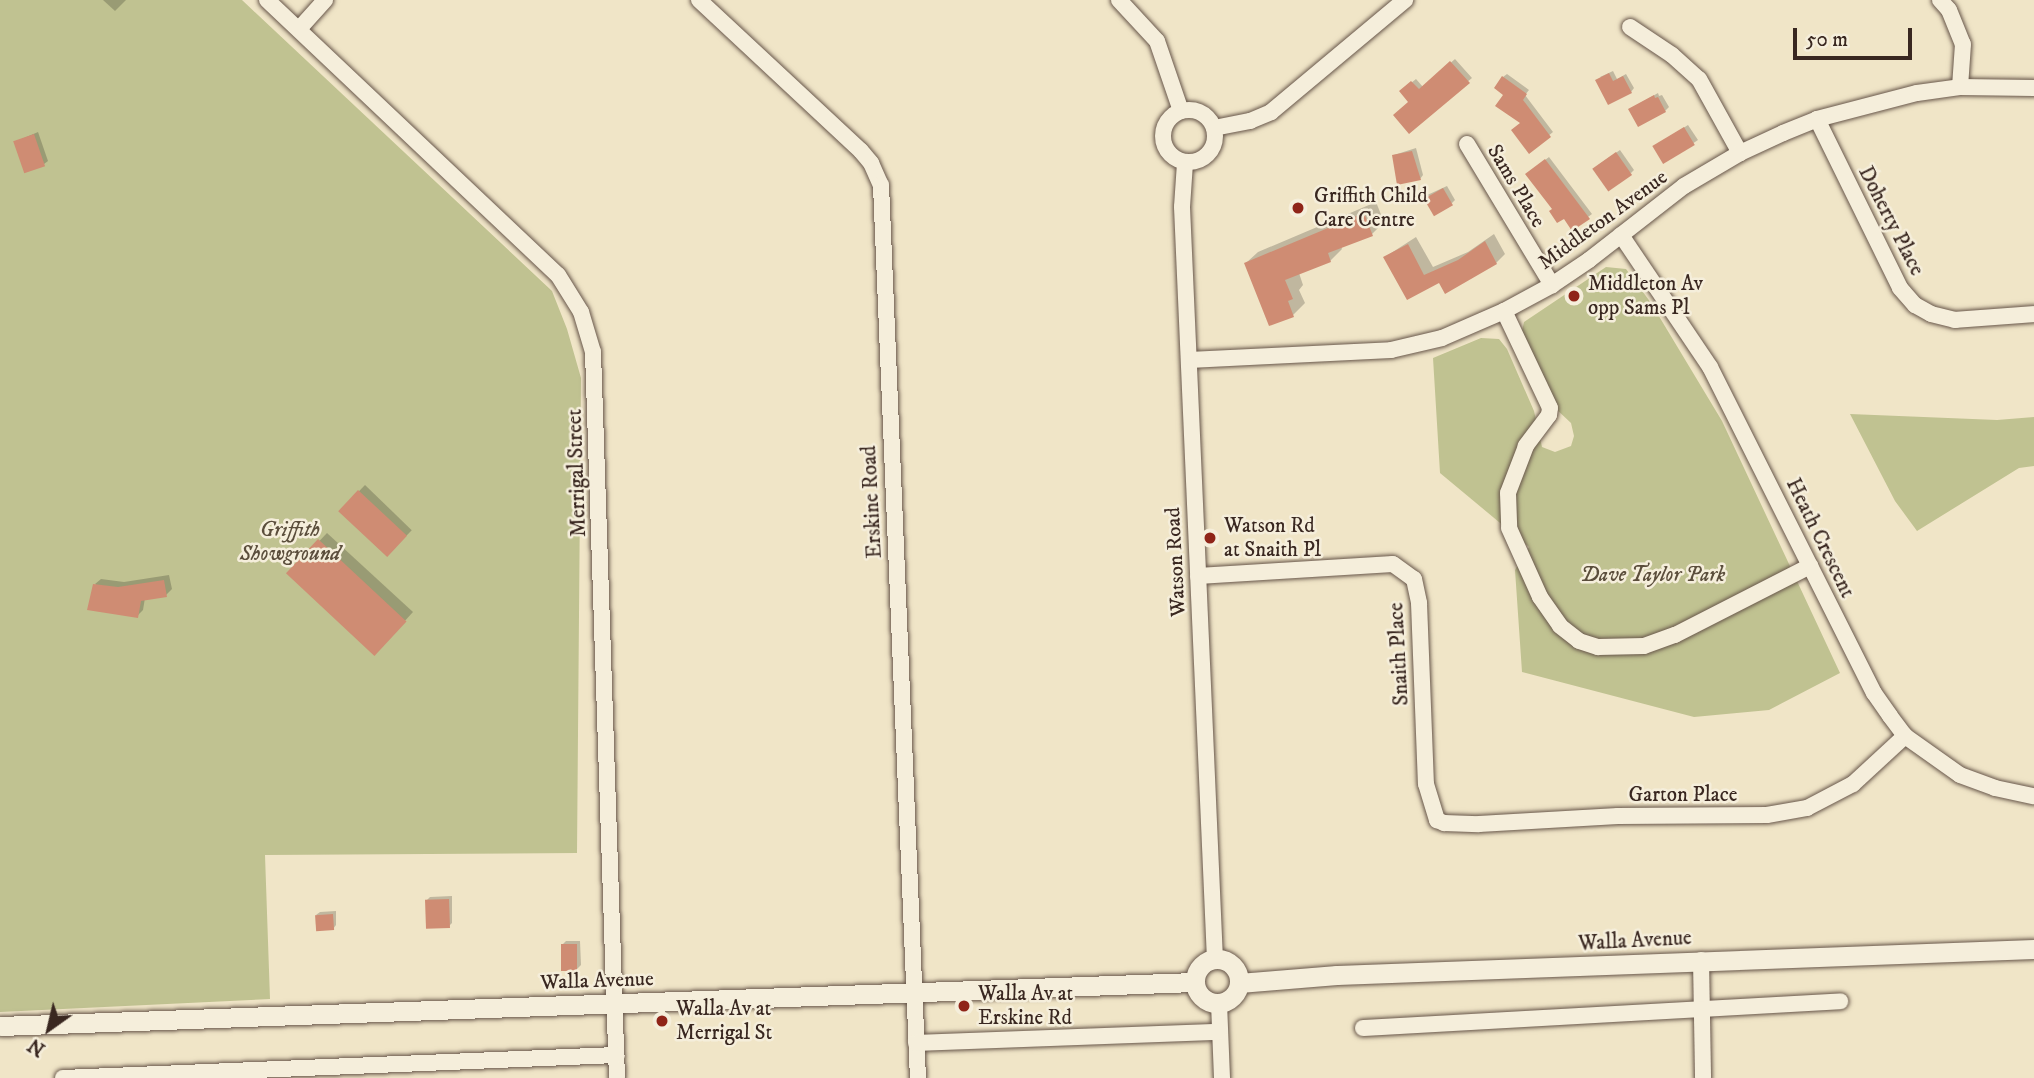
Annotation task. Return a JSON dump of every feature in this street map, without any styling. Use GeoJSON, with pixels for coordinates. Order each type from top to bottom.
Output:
{"type":"FeatureCollection","features":[{"type":"Feature","properties":{"kind":"street","name":"Merrigal Street"},"geometry":{"type":"LineString","coordinates":[[267,0],[339,71],[558,275],[581,312],[593,352],[617,1078]]}},
{"type":"Feature","properties":{"kind":"street"},"geometry":{"type":"LineString","coordinates":[[299,29],[326,0]]}},
{"type":"Feature","properties":{"kind":"street","name":"Erskine Road"},"geometry":{"type":"LineString","coordinates":[[699,0],[862,151],[881,185],[918,1078]]}},
{"type":"Feature","properties":{"kind":"street"},"geometry":{"type":"LineString","coordinates":[[1119,0],[1157,41],[1181,111]]}},
{"type":"Feature","properties":{"kind":"street"},"geometry":{"type":"LineString","coordinates":[[1214,128],[1250,121],[1271,112],[1405,0]]}},
{"type":"Feature","properties":{"kind":"street"},"geometry":{"type":"LineString","coordinates":[[1940,0],[1948,10],[1963,44],[1960,87]]}},
{"type":"Feature","properties":{"kind":"street"},"geometry":{"type":"LineString","coordinates":[[1630,27],[1672,55],[1699,79],[1740,153]]}},
{"type":"Feature","properties":{"kind":"street","name":"Middleton Avenue"},"geometry":{"type":"LineString","coordinates":[[1189,360],[1391,350],[1442,338],[1504,311],[1552,285],[1684,186],[1740,153],[1817,119],[1917,93],[1960,87],[2034,88]]}},
{"type":"Feature","properties":{"kind":"street"},"geometry":{"type":"LineString","coordinates":[[1195,110],[1207,117],[1214,128],[1215,141],[1209,154],[1198,161],[1185,163],[1172,157],[1164,145],[1163,131],[1169,118],[1181,111],[1195,110]]}},
{"type":"Feature","properties":{"kind":"street","name":"Doherty Place"},"geometry":{"type":"LineString","coordinates":[[1817,119],[1900,288],[1914,305],[1931,314],[1955,320],[2034,314]]}},
{"type":"Feature","properties":{"kind":"street","name":"Sams Place"},"geometry":{"type":"LineString","coordinates":[[1467,144],[1552,285]]}},
{"type":"Feature","properties":{"kind":"street","name":"Watson Road"},"geometry":{"type":"LineString","coordinates":[[1185,163],[1182,207],[1215,958]]}},
{"type":"Feature","properties":{"kind":"street","name":"Heath Crescent"},"geometry":{"type":"LineString","coordinates":[[1621,235],[1710,367],[1874,692],[1905,736],[1977,783],[2034,796]]}},
{"type":"Feature","properties":{"kind":"street"},"geometry":{"type":"LineString","coordinates":[[1504,311],[1550,408],[1549,415],[1525,446],[1508,493],[1508,528],[1540,597],[1560,626],[1579,640],[1598,647],[1644,646],[1675,635],[1811,566]]}},
{"type":"Feature","properties":{"kind":"street","name":"Snaith Place"},"geometry":{"type":"LineString","coordinates":[[1198,576],[1393,564],[1414,579],[1419,603],[1426,783],[1437,820]]}},
{"type":"Feature","properties":{"kind":"street","name":"Garton Place"},"geometry":{"type":"LineString","coordinates":[[1437,820],[1457,825],[1618,816],[1767,815],[1807,808],[1853,784],[1905,736]]}},
{"type":"Feature","properties":{"kind":"street","name":"Walla Avenue"},"geometry":{"type":"LineString","coordinates":[[1239,983],[1337,975],[2034,948]]}},
{"type":"Feature","properties":{"kind":"street"},"geometry":{"type":"LineString","coordinates":[[1215,958],[1233,965],[1239,983],[1232,997],[1219,1003],[1200,995],[1195,982],[1198,969],[1215,958]]}},
{"type":"Feature","properties":{"kind":"street"},"geometry":{"type":"LineString","coordinates":[[1701,960],[1703,1078]]}},
{"type":"Feature","properties":{"kind":"street","name":"Walla Avenue"},"geometry":{"type":"LineString","coordinates":[[0,1026],[1195,982]]}},
{"type":"Feature","properties":{"kind":"street"},"geometry":{"type":"LineString","coordinates":[[1363,1028],[1840,1001]]}},
{"type":"Feature","properties":{"kind":"street"},"geometry":{"type":"LineString","coordinates":[[1219,1003],[1222,1078]]}},
{"type":"Feature","properties":{"kind":"street"},"geometry":{"type":"LineString","coordinates":[[916,1043],[1219,1032]]}},
{"type":"Feature","properties":{"kind":"street"},"geometry":{"type":"LineString","coordinates":[[63,1078],[617,1055]]}},
{"type":"Feature","properties":{"kind":"green space","name":"Griffith Showground"},"geometry":{"type":"Polygon","coordinates":[[[0,0],[242,0],[552,291],[567,329],[581,378],[577,853],[265,855],[270,999],[0,1012],[0,0]]]}},
{"type":"Feature","properties":{"kind":"green space","name":"Dave Taylor Park"},"geometry":{"type":"Polygon","coordinates":[[[1606,267],[1626,269],[1651,303],[1722,421],[1840,673],[1769,710],[1694,717],[1522,672],[1515,570],[1529,547],[1440,473],[1433,358],[1481,338],[1499,339],[1507,349],[1534,411],[1542,447],[1555,452],[1571,446],[1574,436],[1571,423],[1555,408],[1520,340],[1524,322],[1606,267]]]}},
{"type":"Feature","properties":{"kind":"green space"},"geometry":{"type":"Polygon","coordinates":[[[1850,414],[1997,420],[2034,417],[2034,466],[2019,468],[1917,531],[1895,501],[1850,414]]]}},
{"type":"Feature","properties":{"kind":"building"},"geometry":{"type":"Polygon","coordinates":[[[1450,61],[1470,83],[1409,134],[1393,115],[1408,102],[1399,91],[1411,81],[1419,89],[1450,61]]]}},
{"type":"Feature","properties":{"kind":"building"},"geometry":{"type":"Polygon","coordinates":[[[1609,73],[1613,81],[1623,76],[1632,93],[1608,105],[1595,80],[1609,73]]]}},
{"type":"Feature","properties":{"kind":"building"},"geometry":{"type":"Polygon","coordinates":[[[1502,76],[1527,94],[1523,100],[1551,137],[1529,154],[1511,130],[1520,123],[1495,106],[1503,95],[1494,88],[1502,76]]]}},
{"type":"Feature","properties":{"kind":"building"},"geometry":{"type":"Polygon","coordinates":[[[1654,95],[1655,98],[1658,97],[1666,112],[1638,127],[1628,109],[1654,95]]]}},
{"type":"Feature","properties":{"kind":"building"},"geometry":{"type":"Polygon","coordinates":[[[1684,127],[1695,145],[1663,164],[1652,146],[1684,127]]]}},
{"type":"Feature","properties":{"kind":"building"},"geometry":{"type":"Polygon","coordinates":[[[34,134],[45,166],[24,173],[13,141],[34,134]]]}},
{"type":"Feature","properties":{"kind":"building"},"geometry":{"type":"Polygon","coordinates":[[[1412,151],[1421,180],[1397,185],[1392,155],[1412,151]]]}},
{"type":"Feature","properties":{"kind":"building"},"geometry":{"type":"Polygon","coordinates":[[[1616,152],[1632,175],[1608,192],[1592,169],[1616,152]]]}},
{"type":"Feature","properties":{"kind":"building"},"geometry":{"type":"Polygon","coordinates":[[[1545,159],[1590,219],[1572,231],[1564,219],[1557,223],[1549,211],[1552,209],[1525,174],[1545,159]]]}},
{"type":"Feature","properties":{"kind":"building"},"geometry":{"type":"Polygon","coordinates":[[[1443,188],[1453,205],[1434,216],[1424,199],[1443,188]]]}},
{"type":"Feature","properties":{"kind":"building"},"geometry":{"type":"Polygon","coordinates":[[[1364,213],[1373,236],[1328,253],[1331,262],[1285,280],[1293,299],[1288,301],[1294,317],[1269,326],[1244,263],[1364,213]]]}},
{"type":"Feature","properties":{"kind":"building"},"geometry":{"type":"Polygon","coordinates":[[[1485,241],[1497,264],[1445,294],[1439,283],[1407,300],[1383,257],[1408,244],[1424,275],[1458,260],[1485,241]]]}},
{"type":"Feature","properties":{"kind":"building"},"geometry":{"type":"Polygon","coordinates":[[[358,490],[407,536],[387,557],[338,511],[358,490]]]}},
{"type":"Feature","properties":{"kind":"building"},"geometry":{"type":"Polygon","coordinates":[[[318,539],[406,622],[374,656],[286,573],[318,539]]]}},
{"type":"Feature","properties":{"kind":"building"},"geometry":{"type":"Polygon","coordinates":[[[164,580],[167,597],[141,601],[138,618],[87,610],[93,584],[118,587],[164,580]]]}},
{"type":"Feature","properties":{"kind":"building"},"geometry":{"type":"Polygon","coordinates":[[[449,899],[450,928],[426,929],[425,900],[449,899]]]}},
{"type":"Feature","properties":{"kind":"building"},"geometry":{"type":"Polygon","coordinates":[[[333,914],[334,930],[316,931],[315,915],[333,914]]]}},
{"type":"Feature","properties":{"kind":"building"},"geometry":{"type":"Polygon","coordinates":[[[561,944],[577,944],[577,971],[561,971],[561,944]]]}},
{"type":"Feature","properties":{"kind":"place","name":"Griffith Child Care Centre"},"geometry":{"type":"Point","coordinates":[1298,208]}},
{"type":"Feature","properties":{"kind":"place","name":"Middleton Av opp Sams Pl"},"geometry":{"type":"Point","coordinates":[1574,296]}},
{"type":"Feature","properties":{"kind":"place","name":"Watson Rd at Snaith Pl"},"geometry":{"type":"Point","coordinates":[1210,538]}},
{"type":"Feature","properties":{"kind":"place","name":"Walla Av at Erskine Rd"},"geometry":{"type":"Point","coordinates":[964,1006]}},
{"type":"Feature","properties":{"kind":"place","name":"Walla Av at Merrigal St"},"geometry":{"type":"Point","coordinates":[662,1021]}}]}
